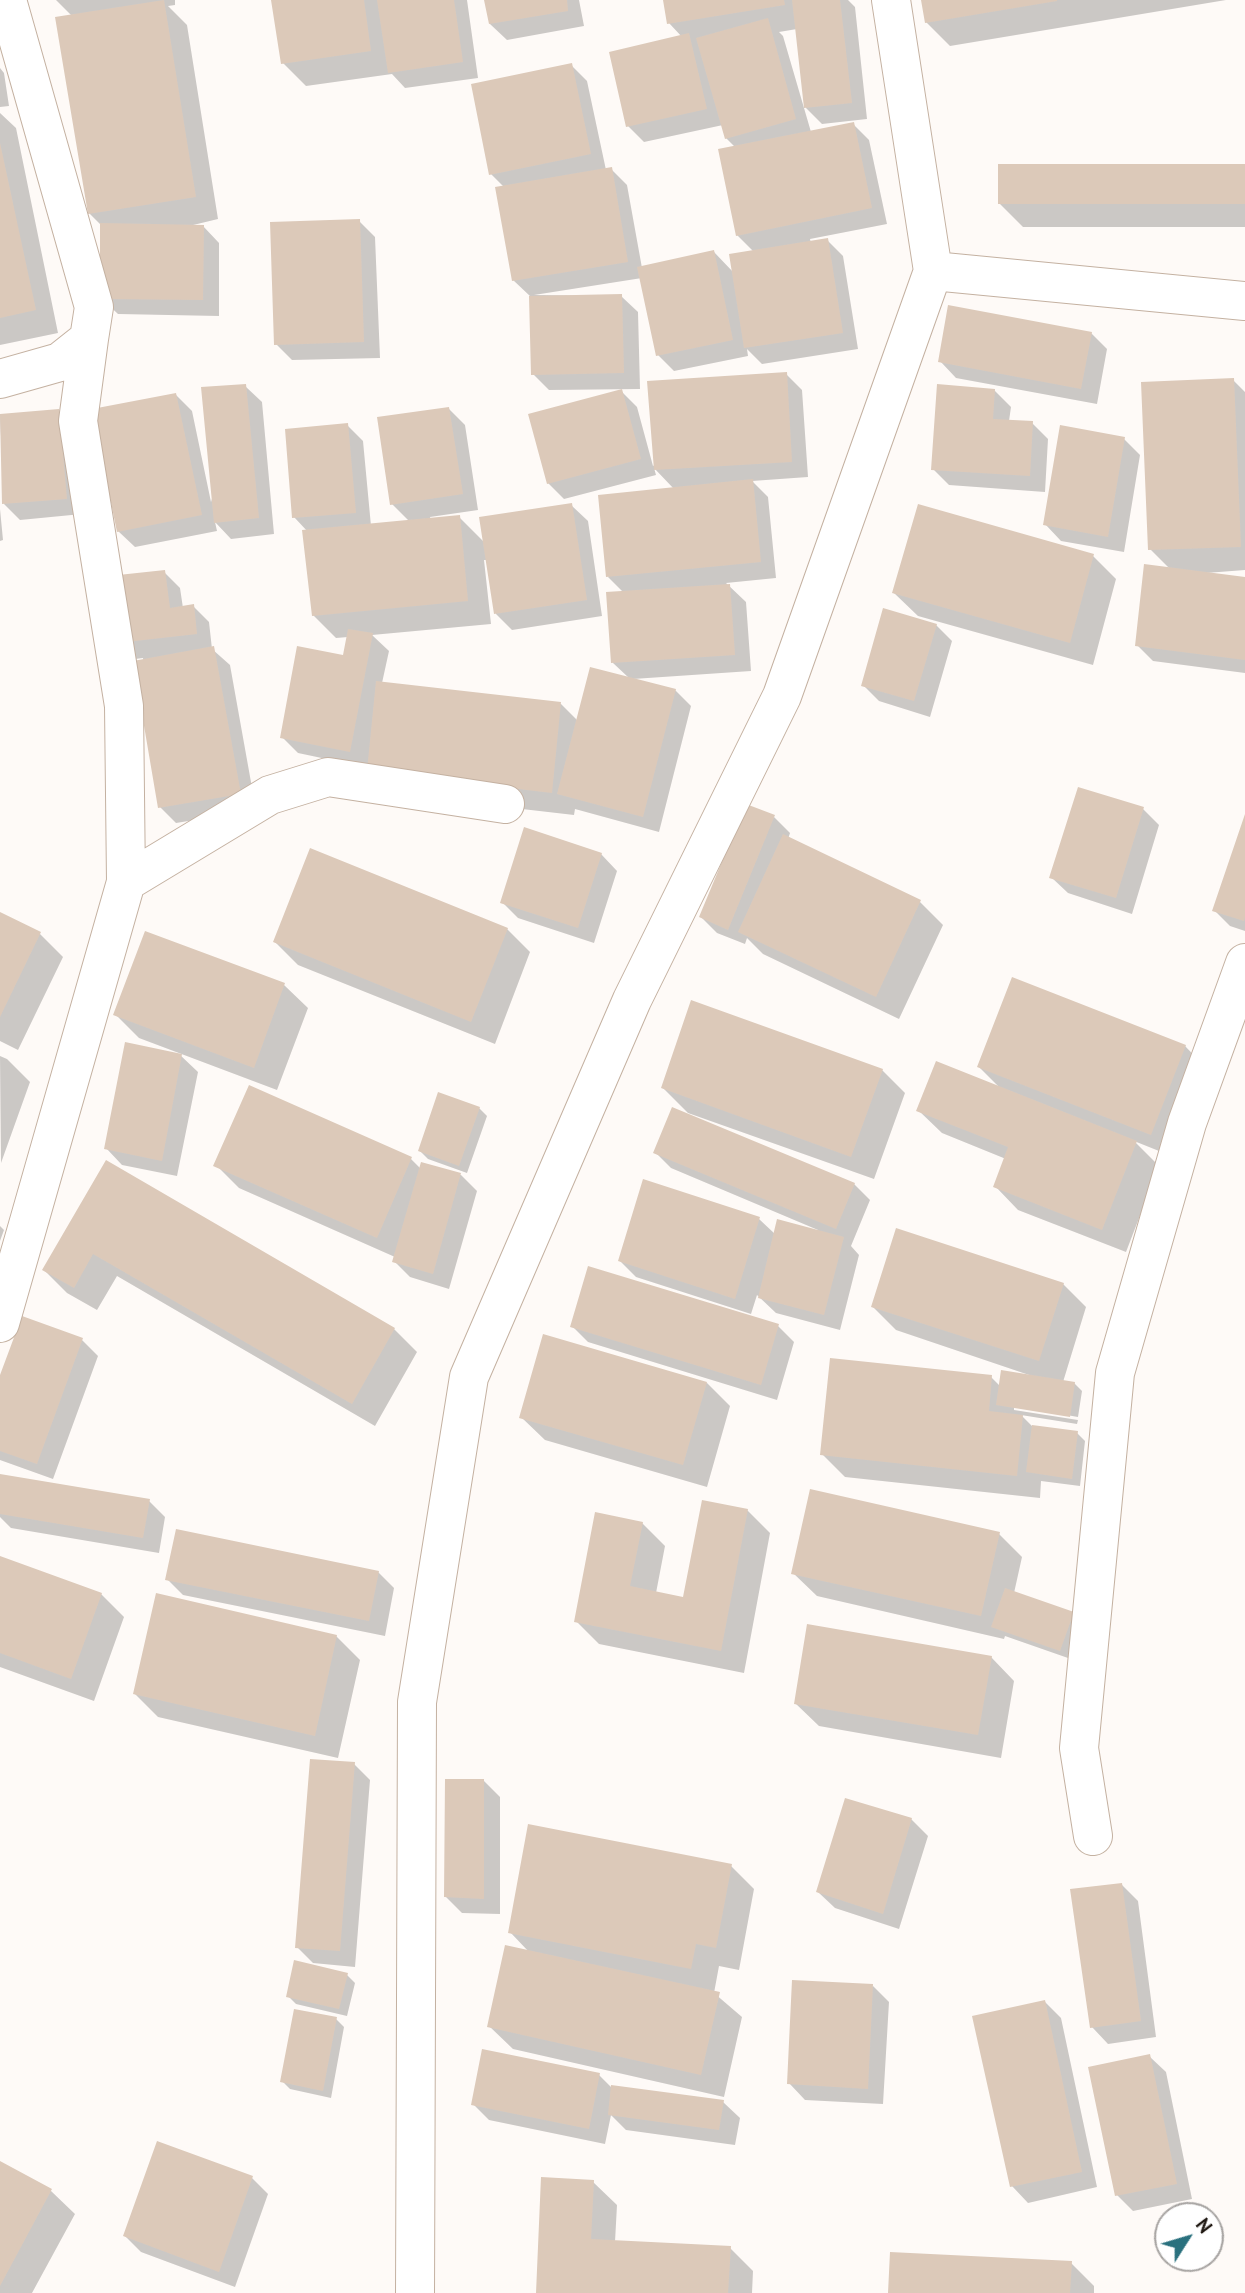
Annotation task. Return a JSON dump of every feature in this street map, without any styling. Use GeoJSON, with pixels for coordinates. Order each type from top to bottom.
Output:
{"type":"FeatureCollection","features":[{"type":"Feature","properties":{"kind":"street"},"geometry":{"type":"LineString","coordinates":[[0,1323],[126,882],[124,706],[78,421],[94,307],[8,0]]}},
{"type":"Feature","properties":{"kind":"street"},"geometry":{"type":"LineString","coordinates":[[415,2293],[417,1702],[469,1377],[632,1000],[782,696],[933,271],[891,0]]}},
{"type":"Feature","properties":{"kind":"street"},"geometry":{"type":"LineString","coordinates":[[933,271],[1245,301]]}},
{"type":"Feature","properties":{"kind":"street"},"geometry":{"type":"LineString","coordinates":[[0,379],[60,362],[89,339]]}},
{"type":"Feature","properties":{"kind":"street"},"geometry":{"type":"LineString","coordinates":[[126,882],[270,796],[328,777],[505,804]]}},
{"type":"Feature","properties":{"kind":"street"},"geometry":{"type":"LineString","coordinates":[[1093,1836],[1079,1748],[1115,1373],[1187,1123],[1245,963]]}},
{"type":"Feature","properties":{"kind":"building"},"geometry":{"type":"Polygon","coordinates":[[[164,0],[196,197],[88,214],[55,17],[164,0]]]}},
{"type":"Feature","properties":{"kind":"building"},"geometry":{"type":"Polygon","coordinates":[[[271,0],[364,0],[371,51],[281,64],[271,0]]]}},
{"type":"Feature","properties":{"kind":"building"},"geometry":{"type":"Polygon","coordinates":[[[377,0],[454,0],[463,62],[388,73],[377,0]]]}},
{"type":"Feature","properties":{"kind":"building"},"geometry":{"type":"Polygon","coordinates":[[[484,0],[567,0],[568,11],[489,24],[484,0]]]}},
{"type":"Feature","properties":{"kind":"building"},"geometry":{"type":"Polygon","coordinates":[[[663,0],[784,0],[785,5],[667,24],[663,0]]]}},
{"type":"Feature","properties":{"kind":"building"},"geometry":{"type":"Polygon","coordinates":[[[792,0],[840,0],[852,103],[804,108],[792,0]]]}},
{"type":"Feature","properties":{"kind":"building"},"geometry":{"type":"Polygon","coordinates":[[[921,0],[1057,0],[1057,1],[925,23],[921,0]]]}},
{"type":"Feature","properties":{"kind":"building"},"geometry":{"type":"Polygon","coordinates":[[[768,18],[796,119],[725,139],[696,38],[768,18]]]}},
{"type":"Feature","properties":{"kind":"building"},"geometry":{"type":"Polygon","coordinates":[[[689,33],[707,109],[626,127],[609,52],[689,33]]]}},
{"type":"Feature","properties":{"kind":"building"},"geometry":{"type":"Polygon","coordinates":[[[572,63],[591,154],[489,175],[471,84],[572,63]]]}},
{"type":"Feature","properties":{"kind":"building"},"geometry":{"type":"Polygon","coordinates":[[[854,122],[872,208],[736,236],[718,149],[854,122]]]}},
{"type":"Feature","properties":{"kind":"building"},"geometry":{"type":"Polygon","coordinates":[[[0,143],[36,310],[0,318],[0,143]]]}},
{"type":"Feature","properties":{"kind":"building"},"geometry":{"type":"Polygon","coordinates":[[[998,164],[1245,164],[1245,204],[998,204],[998,164]]]}},
{"type":"Feature","properties":{"kind":"building"},"geometry":{"type":"Polygon","coordinates":[[[612,167],[628,262],[512,281],[495,187],[612,167]]]}},
{"type":"Feature","properties":{"kind":"building"},"geometry":{"type":"Polygon","coordinates":[[[360,219],[364,342],[274,345],[270,222],[360,219]]]}},
{"type":"Feature","properties":{"kind":"building"},"geometry":{"type":"Polygon","coordinates":[[[100,223],[204,225],[203,300],[100,299],[100,223]]]}},
{"type":"Feature","properties":{"kind":"building"},"geometry":{"type":"Polygon","coordinates":[[[828,238],[843,333],[744,348],[729,254],[828,238]]]}},
{"type":"Feature","properties":{"kind":"building"},"geometry":{"type":"Polygon","coordinates":[[[714,250],[733,340],[656,356],[637,267],[714,250]]]}},
{"type":"Feature","properties":{"kind":"building"},"geometry":{"type":"Polygon","coordinates":[[[622,294],[624,373],[531,375],[529,296],[622,294]]]}},
{"type":"Feature","properties":{"kind":"building"},"geometry":{"type":"Polygon","coordinates":[[[948,305],[1092,332],[1081,389],[938,362],[948,305]]]}},
{"type":"Feature","properties":{"kind":"building"},"geometry":{"type":"Polygon","coordinates":[[[787,372],[792,462],[654,470],[647,381],[787,372]]]}},
{"type":"Feature","properties":{"kind":"building"},"geometry":{"type":"Polygon","coordinates":[[[1234,378],[1241,547],[1148,550],[1141,382],[1234,378]]]}},
{"type":"Feature","properties":{"kind":"building"},"geometry":{"type":"Polygon","coordinates":[[[246,384],[259,518],[214,523],[201,387],[246,384]]]}},
{"type":"Feature","properties":{"kind":"building"},"geometry":{"type":"Polygon","coordinates":[[[937,384],[995,389],[993,419],[1033,421],[1030,476],[931,470],[937,384]]]}},
{"type":"Feature","properties":{"kind":"building"},"geometry":{"type":"Polygon","coordinates":[[[622,389],[641,459],[547,484],[528,414],[622,389]]]}},
{"type":"Feature","properties":{"kind":"building"},"geometry":{"type":"Polygon","coordinates":[[[176,393],[202,515],[117,532],[92,409],[176,393]]]}},
{"type":"Feature","properties":{"kind":"building"},"geometry":{"type":"Polygon","coordinates":[[[449,407],[463,494],[390,505],[377,417],[449,407]]]}},
{"type":"Feature","properties":{"kind":"building"},"geometry":{"type":"Polygon","coordinates":[[[59,409],[67,499],[2,504],[0,414],[59,409]]]}},
{"type":"Feature","properties":{"kind":"building"},"geometry":{"type":"Polygon","coordinates":[[[348,423],[356,513],[292,518],[285,429],[348,423]]]}},
{"type":"Feature","properties":{"kind":"building"},"geometry":{"type":"Polygon","coordinates":[[[1060,425],[1125,437],[1108,537],[1043,525],[1060,425]]]}},
{"type":"Feature","properties":{"kind":"building"},"geometry":{"type":"Polygon","coordinates":[[[753,479],[761,562],[606,577],[598,495],[753,479]]]}},
{"type":"Feature","properties":{"kind":"building"},"geometry":{"type":"Polygon","coordinates":[[[572,503],[587,600],[494,614],[479,517],[572,503]]]}},
{"type":"Feature","properties":{"kind":"building"},"geometry":{"type":"Polygon","coordinates":[[[918,504],[1094,554],[1070,643],[892,593],[918,504]]]}},
{"type":"Feature","properties":{"kind":"building"},"geometry":{"type":"Polygon","coordinates":[[[460,515],[468,601],[312,616],[302,530],[460,515]]]}},
{"type":"Feature","properties":{"kind":"building"},"geometry":{"type":"Polygon","coordinates":[[[1144,564],[1245,577],[1245,660],[1135,646],[1144,564]]]}},
{"type":"Feature","properties":{"kind":"building"},"geometry":{"type":"Polygon","coordinates":[[[165,570],[170,608],[194,604],[197,634],[117,643],[109,576],[165,570]]]}},
{"type":"Feature","properties":{"kind":"building"},"geometry":{"type":"Polygon","coordinates":[[[730,584],[735,655],[611,663],[606,592],[730,584]]]}},
{"type":"Feature","properties":{"kind":"building"},"geometry":{"type":"Polygon","coordinates":[[[883,608],[937,624],[914,701],[861,686],[883,608]]]}},
{"type":"Feature","properties":{"kind":"building"},"geometry":{"type":"Polygon","coordinates":[[[348,629],[373,633],[350,752],[280,738],[297,646],[343,655],[348,629]]]}},
{"type":"Feature","properties":{"kind":"building"},"geometry":{"type":"Polygon","coordinates":[[[214,646],[241,794],[158,808],[133,661],[214,646]]]}},
{"type":"Feature","properties":{"kind":"building"},"geometry":{"type":"Polygon","coordinates":[[[590,667],[676,689],[643,817],[557,794],[590,667]]]}},
{"type":"Feature","properties":{"kind":"building"},"geometry":{"type":"Polygon","coordinates":[[[376,681],[561,702],[552,793],[367,771],[376,681]]]}},
{"type":"Feature","properties":{"kind":"building"},"geometry":{"type":"Polygon","coordinates":[[[1078,787],[1144,807],[1116,898],[1049,878],[1078,787]]]}},
{"type":"Feature","properties":{"kind":"building"},"geometry":{"type":"Polygon","coordinates":[[[746,804],[775,815],[728,930],[699,917],[746,804]]]}},
{"type":"Feature","properties":{"kind":"building"},"geometry":{"type":"Polygon","coordinates":[[[1245,814],[1245,917],[1244,921],[1212,911],[1245,814]]]}},
{"type":"Feature","properties":{"kind":"building"},"geometry":{"type":"Polygon","coordinates":[[[524,827],[602,853],[578,928],[500,903],[524,827]]]}},
{"type":"Feature","properties":{"kind":"building"},"geometry":{"type":"Polygon","coordinates":[[[783,834],[921,900],[876,997],[738,932],[783,834]]]}},
{"type":"Feature","properties":{"kind":"building"},"geometry":{"type":"Polygon","coordinates":[[[310,848],[508,928],[471,1022],[273,942],[310,848]]]}},
{"type":"Feature","properties":{"kind":"building"},"geometry":{"type":"Polygon","coordinates":[[[0,912],[41,932],[0,1017],[0,912]]]}},
{"type":"Feature","properties":{"kind":"building"},"geometry":{"type":"Polygon","coordinates":[[[145,931],[285,983],[254,1068],[113,1015],[145,931]]]}},
{"type":"Feature","properties":{"kind":"building"},"geometry":{"type":"Polygon","coordinates":[[[1012,977],[1186,1045],[1151,1135],[977,1067],[1012,977]]]}},
{"type":"Feature","properties":{"kind":"building"},"geometry":{"type":"Polygon","coordinates":[[[691,1000],[883,1069],[851,1157],[661,1088],[691,1000]]]}},
{"type":"Feature","properties":{"kind":"building"},"geometry":{"type":"Polygon","coordinates":[[[125,1042],[182,1054],[162,1161],[104,1149],[125,1042]]]}},
{"type":"Feature","properties":{"kind":"building"},"geometry":{"type":"Polygon","coordinates":[[[936,1061],[1137,1141],[1102,1230],[993,1187],[1008,1147],[916,1111],[936,1061]]]}},
{"type":"Feature","properties":{"kind":"building"},"geometry":{"type":"Polygon","coordinates":[[[249,1085],[412,1157],[377,1238],[213,1166],[249,1085]]]}},
{"type":"Feature","properties":{"kind":"building"},"geometry":{"type":"Polygon","coordinates":[[[438,1092],[480,1107],[459,1166],[418,1151],[438,1092]]]}},
{"type":"Feature","properties":{"kind":"building"},"geometry":{"type":"Polygon","coordinates":[[[672,1107],[855,1183],[836,1229],[653,1153],[672,1107]]]}},
{"type":"Feature","properties":{"kind":"building"},"geometry":{"type":"Polygon","coordinates":[[[106,1160],[395,1328],[352,1404],[93,1254],[74,1288],[42,1270],[106,1160]]]}},
{"type":"Feature","properties":{"kind":"building"},"geometry":{"type":"Polygon","coordinates":[[[421,1162],[461,1173],[433,1274],[392,1262],[421,1162]]]}},
{"type":"Feature","properties":{"kind":"building"},"geometry":{"type":"Polygon","coordinates":[[[643,1179],[760,1217],[735,1299],[618,1261],[643,1179]]]}},
{"type":"Feature","properties":{"kind":"building"},"geometry":{"type":"Polygon","coordinates":[[[777,1219],[844,1237],[824,1315],[758,1298],[777,1219]]]}},
{"type":"Feature","properties":{"kind":"building"},"geometry":{"type":"Polygon","coordinates":[[[896,1228],[1064,1283],[1039,1361],[871,1307],[896,1228]]]}},
{"type":"Feature","properties":{"kind":"building"},"geometry":{"type":"Polygon","coordinates":[[[588,1266],[779,1324],[761,1385],[570,1327],[588,1266]]]}},
{"type":"Feature","properties":{"kind":"building"},"geometry":{"type":"Polygon","coordinates":[[[22,1316],[83,1338],[37,1464],[0,1451],[0,1375],[22,1316]]]}},
{"type":"Feature","properties":{"kind":"building"},"geometry":{"type":"Polygon","coordinates":[[[543,1334],[707,1382],[683,1465],[519,1418],[543,1334]]]}},
{"type":"Feature","properties":{"kind":"building"},"geometry":{"type":"Polygon","coordinates":[[[830,1358],[992,1375],[989,1411],[1023,1415],[1017,1476],[820,1455],[830,1358]]]}},
{"type":"Feature","properties":{"kind":"building"},"geometry":{"type":"Polygon","coordinates":[[[1001,1370],[1075,1382],[1070,1417],[996,1405],[1001,1370]]]}},
{"type":"Feature","properties":{"kind":"building"},"geometry":{"type":"Polygon","coordinates":[[[1032,1425],[1078,1431],[1072,1479],[1026,1472],[1032,1425]]]}},
{"type":"Feature","properties":{"kind":"building"},"geometry":{"type":"Polygon","coordinates":[[[0,1474],[150,1499],[143,1538],[0,1514],[0,1474]]]}},
{"type":"Feature","properties":{"kind":"building"},"geometry":{"type":"Polygon","coordinates":[[[810,1489],[1000,1532],[981,1616],[791,1574],[810,1489]]]}},
{"type":"Feature","properties":{"kind":"building"},"geometry":{"type":"Polygon","coordinates":[[[702,1500],[748,1509],[721,1651],[574,1622],[595,1512],[643,1522],[630,1586],[683,1597],[702,1500]]]}},
{"type":"Feature","properties":{"kind":"building"},"geometry":{"type":"Polygon","coordinates":[[[176,1529],[379,1571],[369,1621],[165,1580],[176,1529]]]}},
{"type":"Feature","properties":{"kind":"building"},"geometry":{"type":"Polygon","coordinates":[[[0,1556],[102,1593],[71,1679],[0,1653],[0,1556]]]}},
{"type":"Feature","properties":{"kind":"building"},"geometry":{"type":"Polygon","coordinates":[[[1005,1588],[1074,1612],[1060,1651],[991,1627],[1005,1588]]]}},
{"type":"Feature","properties":{"kind":"building"},"geometry":{"type":"Polygon","coordinates":[[[156,1593],[337,1635],[315,1736],[133,1694],[156,1593]]]}},
{"type":"Feature","properties":{"kind":"building"},"geometry":{"type":"Polygon","coordinates":[[[807,1624],[992,1656],[978,1735],[794,1704],[807,1624]]]}},
{"type":"Feature","properties":{"kind":"building"},"geometry":{"type":"Polygon","coordinates":[[[310,1759],[355,1762],[340,1951],[295,1948],[310,1759]]]}},
{"type":"Feature","properties":{"kind":"building"},"geometry":{"type":"Polygon","coordinates":[[[445,1779],[484,1779],[484,1899],[444,1897],[445,1779]]]}},
{"type":"Feature","properties":{"kind":"building"},"geometry":{"type":"Polygon","coordinates":[[[845,1798],[912,1818],[883,1914],[816,1892],[845,1798]]]}},
{"type":"Feature","properties":{"kind":"building"},"geometry":{"type":"Polygon","coordinates":[[[528,1824],[732,1864],[716,1948],[696,1944],[691,1969],[508,1933],[528,1824]]]}},
{"type":"Feature","properties":{"kind":"building"},"geometry":{"type":"Polygon","coordinates":[[[1122,1883],[1141,2021],[1090,2028],[1070,1889],[1122,1883]]]}},
{"type":"Feature","properties":{"kind":"building"},"geometry":{"type":"Polygon","coordinates":[[[505,1945],[720,1992],[701,2075],[487,2027],[505,1945]]]}},
{"type":"Feature","properties":{"kind":"building"},"geometry":{"type":"Polygon","coordinates":[[[294,1960],[348,1973],[339,2009],[286,1997],[294,1960]]]}},
{"type":"Feature","properties":{"kind":"building"},"geometry":{"type":"Polygon","coordinates":[[[792,1980],[873,1984],[868,2089],[787,2084],[792,1980]]]}},
{"type":"Feature","properties":{"kind":"building"},"geometry":{"type":"Polygon","coordinates":[[[1045,2000],[1082,2172],[1010,2187],[972,2016],[1045,2000]]]}},
{"type":"Feature","properties":{"kind":"building"},"geometry":{"type":"Polygon","coordinates":[[[294,2009],[337,2017],[323,2091],[280,2082],[294,2009]]]}},
{"type":"Feature","properties":{"kind":"building"},"geometry":{"type":"Polygon","coordinates":[[[482,2049],[600,2073],[589,2129],[471,2105],[482,2049]]]}},
{"type":"Feature","properties":{"kind":"building"},"geometry":{"type":"Polygon","coordinates":[[[1150,2054],[1177,2184],[1115,2196],[1088,2067],[1150,2054]]]}},
{"type":"Feature","properties":{"kind":"building"},"geometry":{"type":"Polygon","coordinates":[[[611,2085],[724,2100],[719,2130],[608,2115],[611,2085]]]}},
{"type":"Feature","properties":{"kind":"building"},"geometry":{"type":"Polygon","coordinates":[[[157,2141],[253,2176],[219,2272],[123,2236],[157,2141]]]}},
{"type":"Feature","properties":{"kind":"building"},"geometry":{"type":"Polygon","coordinates":[[[0,2161],[52,2189],[0,2286],[0,2161]]]}},
{"type":"Feature","properties":{"kind":"building"},"geometry":{"type":"Polygon","coordinates":[[[541,2177],[594,2180],[591,2239],[731,2246],[728,2293],[536,2293],[541,2177]]]}},
{"type":"Feature","properties":{"kind":"building"},"geometry":{"type":"Polygon","coordinates":[[[890,2252],[1072,2261],[1070,2293],[888,2293],[890,2252]]]}}]}
